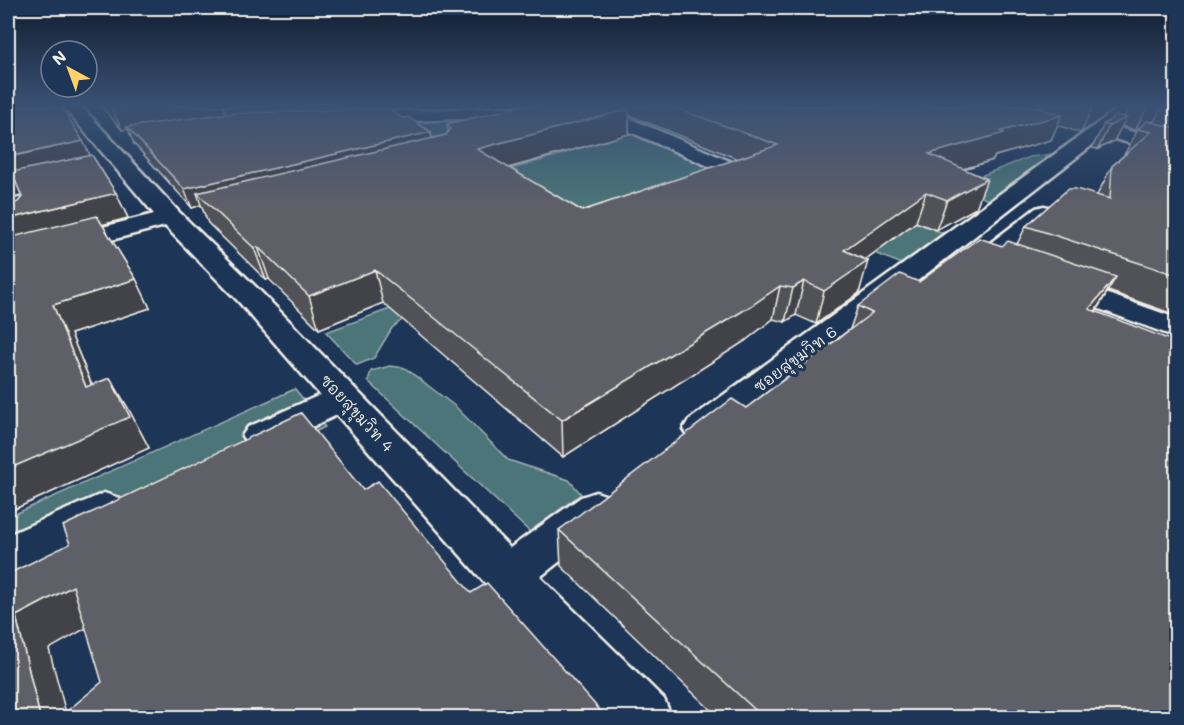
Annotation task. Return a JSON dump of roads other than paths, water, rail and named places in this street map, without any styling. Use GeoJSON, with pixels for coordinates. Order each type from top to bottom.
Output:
{"type":"FeatureCollection","features":[{"type":"Feature","properties":{"kind":"street","name":"ซอยสุขุมวิท 4"},"geometry":{"type":"LineString","coordinates":[[93,140],[104,158],[181,219],[507,576],[645,717]]}},
{"type":"Feature","properties":{"kind":"street"},"geometry":{"type":"LineString","coordinates":[[663,140],[727,167]]}},
{"type":"Feature","properties":{"kind":"street","name":"ซอยสุขุมวิท 6"},"geometry":{"type":"LineString","coordinates":[[675,450],[948,244],[1076,140]]}},
{"type":"Feature","properties":{"kind":"street"},"geometry":{"type":"LineString","coordinates":[[1112,140],[1176,150]]}},
{"type":"Feature","properties":{"kind":"street"},"geometry":{"type":"LineString","coordinates":[[12,197],[104,158]]}},
{"type":"Feature","properties":{"kind":"street"},"geometry":{"type":"LineString","coordinates":[[986,259],[1044,213]]}},
{"type":"Feature","properties":{"kind":"street"},"geometry":{"type":"LineString","coordinates":[[8,259],[181,219]]}},
{"type":"Feature","properties":{"kind":"street"},"geometry":{"type":"LineString","coordinates":[[948,244],[1176,328]]}},
{"type":"Feature","properties":{"kind":"street"},"geometry":{"type":"LineString","coordinates":[[232,450],[343,398]]}},
{"type":"Feature","properties":{"kind":"street"},"geometry":{"type":"LineString","coordinates":[[507,576],[619,492]]}},
{"type":"Feature","properties":{"kind":"street"},"geometry":{"type":"LineString","coordinates":[[8,556],[136,495]]}}]}
